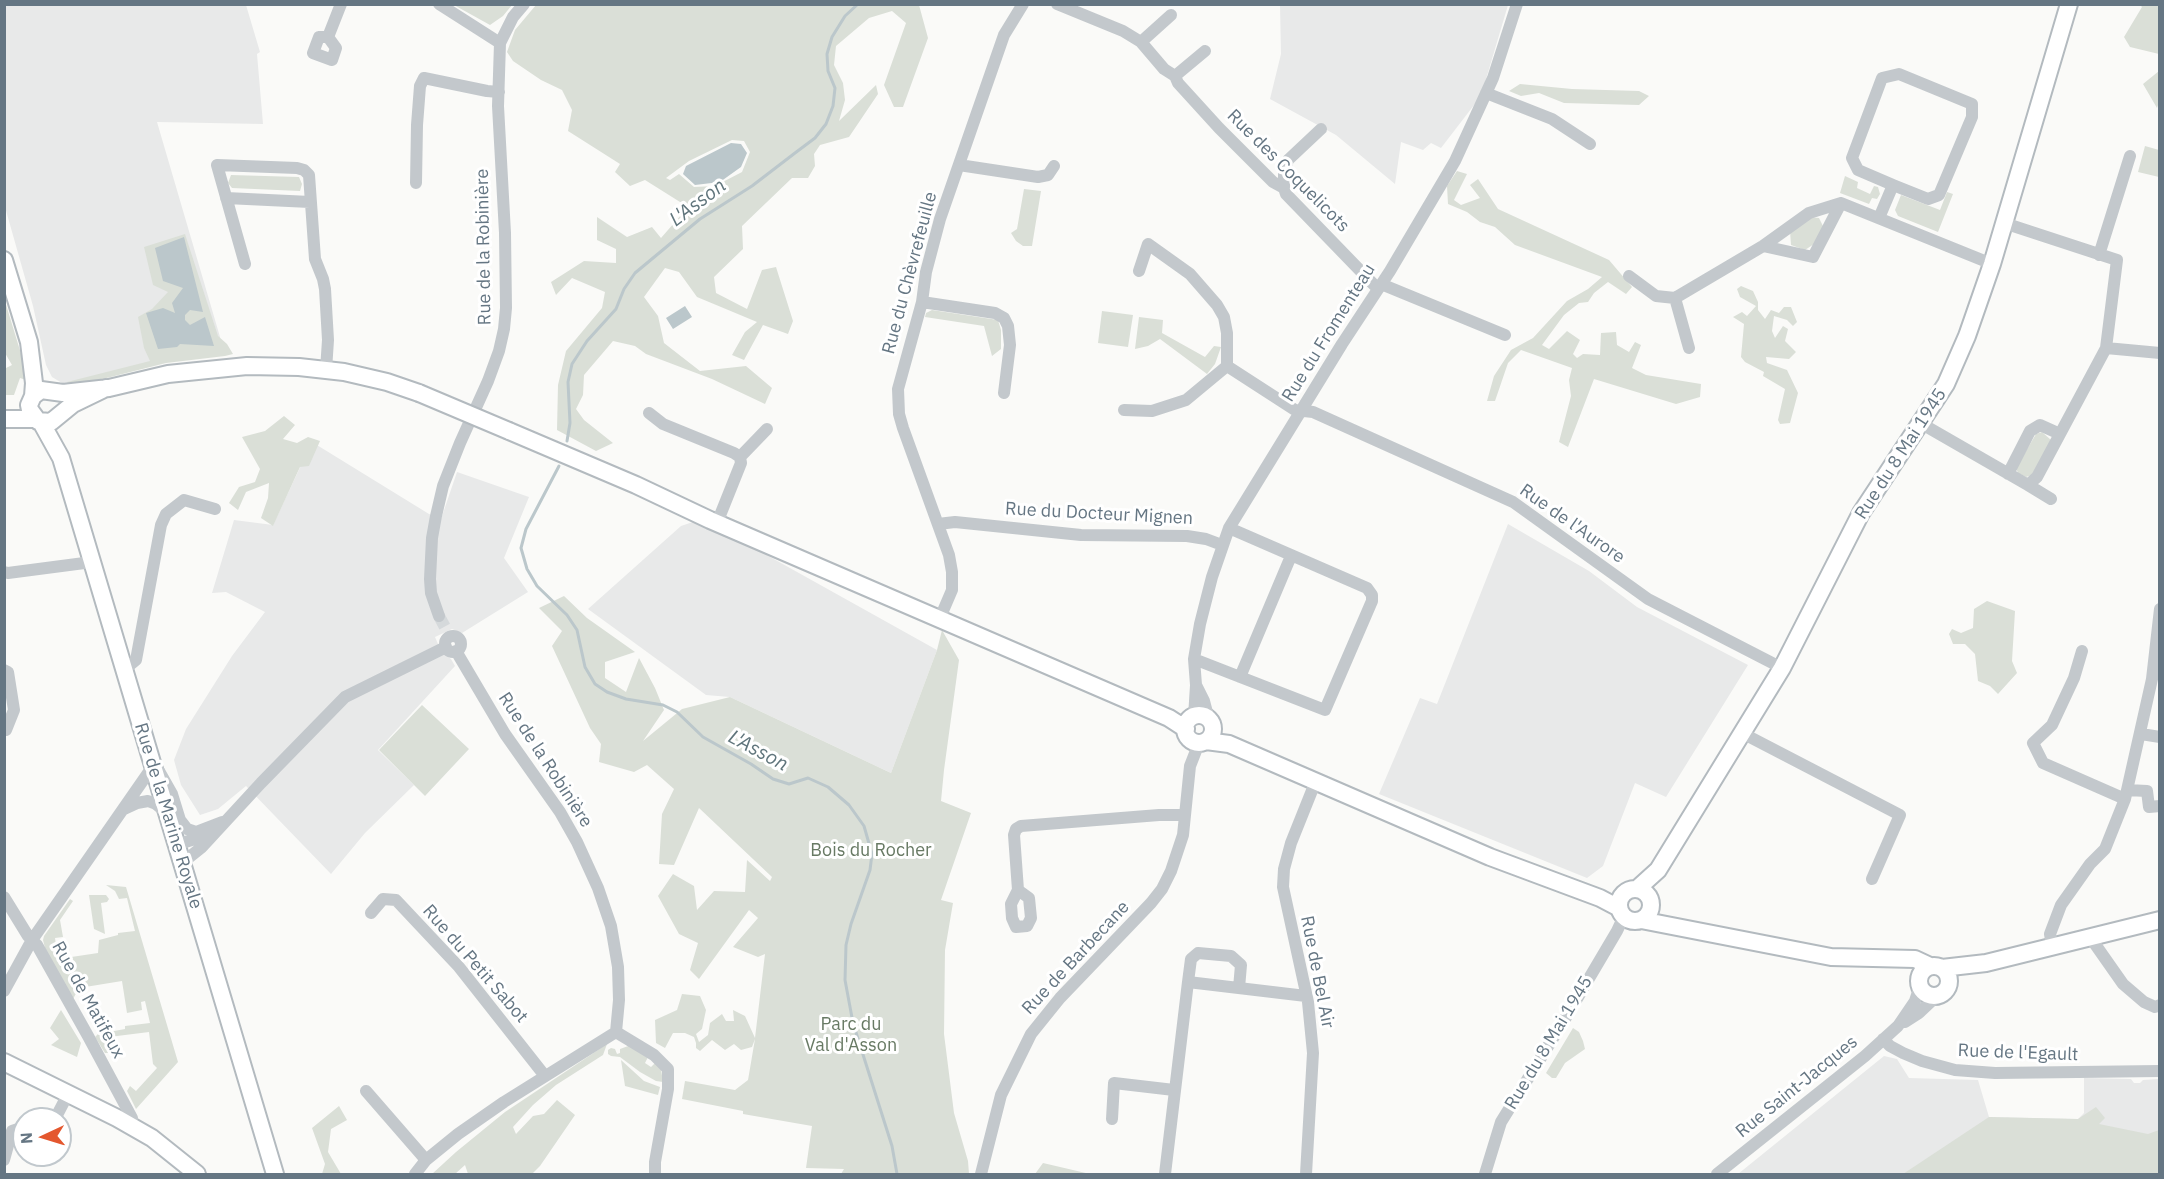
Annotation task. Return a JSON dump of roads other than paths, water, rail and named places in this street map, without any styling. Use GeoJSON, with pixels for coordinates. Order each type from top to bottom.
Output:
{"type":"FeatureCollection","features":[{"type":"Feature","properties":{"kind":"main road","name":"Rue du 8 Mai 1945"},"geometry":{"type":"LineString","coordinates":[[1634,902],[1658,870],[1782,668],[1861,513],[1922,424],[1946,384],[1960,354],[1992,264],[2069,4]]}},
{"type":"Feature","properties":{"kind":"main road"},"geometry":{"type":"LineString","coordinates":[[4,260],[29,342],[53,392],[60,399],[60,414]]}},
{"type":"Feature","properties":{"kind":"main road"},"geometry":{"type":"LineString","coordinates":[[29,342],[34,383],[30,410],[38,421]]}},
{"type":"Feature","properties":{"kind":"main road"},"geometry":{"type":"LineString","coordinates":[[4,414],[41,390],[53,392],[106,388],[141,379],[208,368],[299,367],[387,382],[419,393],[636,485],[717,523],[1490,857],[1600,898],[1634,902],[1675,926]]}},
{"type":"Feature","properties":{"kind":"main road"},"geometry":{"type":"LineString","coordinates":[[4,419],[51,422],[73,404],[106,388]]}},
{"type":"Feature","properties":{"kind":"main road","name":"Rue de la Marine Royale"},"geometry":{"type":"LineString","coordinates":[[60,414],[61,458]]}},
{"type":"Feature","properties":{"kind":"main road","name":"Rue de la Marine Royale"},"geometry":{"type":"LineString","coordinates":[[38,421],[61,458],[275,1174]]}},
{"type":"Feature","properties":{"kind":"main road"},"geometry":{"type":"LineString","coordinates":[[1634,902],[1632,921],[1641,920],[1675,926],[1831,957],[1915,959],[1942,966],[1948,975],[1943,991]]}},
{"type":"Feature","properties":{"kind":"main road"},"geometry":{"type":"LineString","coordinates":[[1919,982],[1923,971],[1942,966],[1986,963],[2160,920]]}},
{"type":"Feature","properties":{"kind":"main road"},"geometry":{"type":"LineString","coordinates":[[1896,959],[1919,982],[1925,993],[1943,991],[1986,963]]}},
{"type":"Feature","properties":{"kind":"main road"},"geometry":{"type":"LineString","coordinates":[[4,1062],[152,1137],[197,1174]]}},
{"type":"Feature","properties":{"kind":"street"},"geometry":{"type":"LineString","coordinates":[[328,37],[341,4]]}},
{"type":"Feature","properties":{"kind":"street"},"geometry":{"type":"LineString","coordinates":[[439,4],[500,43],[513,17],[524,4]]}},
{"type":"Feature","properties":{"kind":"street","name":"Rue du Chèvrefeuille"},"geometry":{"type":"LineString","coordinates":[[937,523],[899,414],[897,396],[899,380],[922,302],[932,247],[940,219],[1004,35],[1014,15],[1023,4]]}},
{"type":"Feature","properties":{"kind":"street","name":"Rue des Coquelicots"},"geometry":{"type":"LineString","coordinates":[[1057,4],[1123,31],[1141,42],[1164,69],[1175,76],[1219,128],[1273,182],[1284,188],[1286,194],[1379,287]]}},
{"type":"Feature","properties":{"kind":"street","name":"Rue du Fromenteau"},"geometry":{"type":"LineString","coordinates":[[1198,729],[1204,701],[1196,685],[1194,659],[1212,577],[1229,528],[1455,161],[1486,93],[1517,4]]}},
{"type":"Feature","properties":{"kind":"street"},"geometry":{"type":"LineString","coordinates":[[1141,42],[1171,15]]}},
{"type":"Feature","properties":{"kind":"street","name":"Rue de la Robinière"},"geometry":{"type":"LineString","coordinates":[[439,616],[434,604],[430,579],[432,538],[436,516],[443,486],[488,381],[504,329],[505,233],[499,92],[500,43]]}},
{"type":"Feature","properties":{"kind":"street"},"geometry":{"type":"LineString","coordinates":[[1175,76],[1205,51]]}},
{"type":"Feature","properties":{"kind":"street"},"geometry":{"type":"LineString","coordinates":[[1899,74],[1972,104],[1972,117],[1939,195],[1928,199],[1893,185],[1858,170],[1852,158],[1882,78],[1899,74]]}},
{"type":"Feature","properties":{"kind":"street"},"geometry":{"type":"LineString","coordinates":[[416,183],[417,116],[420,86],[424,78],[499,92]]}},
{"type":"Feature","properties":{"kind":"street"},"geometry":{"type":"LineString","coordinates":[[1486,93],[1552,118],[1590,144]]}},
{"type":"Feature","properties":{"kind":"street"},"geometry":{"type":"LineString","coordinates":[[1284,188],[1284,173],[1288,160],[1321,129]]}},
{"type":"Feature","properties":{"kind":"street"},"geometry":{"type":"LineString","coordinates":[[2099,255],[2130,156]]}},
{"type":"Feature","properties":{"kind":"street"},"geometry":{"type":"LineString","coordinates":[[245,264],[217,165],[304,170],[309,175],[315,259],[325,289],[328,340],[326,370]]}},
{"type":"Feature","properties":{"kind":"street"},"geometry":{"type":"LineString","coordinates":[[959,165],[1038,177],[1048,175],[1054,166]]}},
{"type":"Feature","properties":{"kind":"street"},"geometry":{"type":"LineString","coordinates":[[1878,218],[1893,185]]}},
{"type":"Feature","properties":{"kind":"street"},"geometry":{"type":"LineString","coordinates":[[226,198],[310,202]]}},
{"type":"Feature","properties":{"kind":"street"},"geometry":{"type":"LineString","coordinates":[[1763,246],[1813,257],[1841,203]]}},
{"type":"Feature","properties":{"kind":"street"},"geometry":{"type":"LineString","coordinates":[[1629,276],[1656,296],[1675,298],[1763,246],[1809,213],[1841,203],[1992,264]]}},
{"type":"Feature","properties":{"kind":"street"},"geometry":{"type":"LineString","coordinates":[[2004,223],[2117,260],[2106,348],[2037,477],[2028,485]]}},
{"type":"Feature","properties":{"kind":"street"},"geometry":{"type":"LineString","coordinates":[[1124,410],[1152,411],[1186,400],[1227,366],[1227,333],[1224,317],[1217,305],[1190,274],[1148,244],[1139,271]]}},
{"type":"Feature","properties":{"kind":"street"},"geometry":{"type":"LineString","coordinates":[[1379,287],[1505,335]]}},
{"type":"Feature","properties":{"kind":"street"},"geometry":{"type":"LineString","coordinates":[[1675,298],[1689,348]]}},
{"type":"Feature","properties":{"kind":"street"},"geometry":{"type":"LineString","coordinates":[[922,302],[995,313],[1004,318],[1008,326],[1010,345],[1004,393]]}},
{"type":"Feature","properties":{"kind":"street"},"geometry":{"type":"LineString","coordinates":[[2106,348],[2160,353]]}},
{"type":"Feature","properties":{"kind":"street","name":"Rue de l'Aurore"},"geometry":{"type":"LineString","coordinates":[[1227,366],[1295,410],[1312,412],[1513,502],[1648,599],[1782,668]]}},
{"type":"Feature","properties":{"kind":"street"},"geometry":{"type":"LineString","coordinates":[[649,413],[663,424],[740,457]]}},
{"type":"Feature","properties":{"kind":"street"},"geometry":{"type":"LineString","coordinates":[[1922,424],[2051,500]]}},
{"type":"Feature","properties":{"kind":"street"},"geometry":{"type":"LineString","coordinates":[[2008,474],[2030,431],[2040,425],[2060,434]]}},
{"type":"Feature","properties":{"kind":"street"},"geometry":{"type":"LineString","coordinates":[[740,457],[767,429]]}},
{"type":"Feature","properties":{"kind":"street"},"geometry":{"type":"LineString","coordinates":[[717,523],[741,463],[740,457]]}},
{"type":"Feature","properties":{"kind":"street"},"geometry":{"type":"LineString","coordinates":[[124,670],[136,660],[161,525],[166,514],[184,501],[215,509]]}},
{"type":"Feature","properties":{"kind":"street","name":"Rue du Docteur Mignen"},"geometry":{"type":"LineString","coordinates":[[937,523],[955,522],[1081,535],[1187,536],[1206,539],[1222,545]]}},
{"type":"Feature","properties":{"kind":"street"},"geometry":{"type":"LineString","coordinates":[[937,523],[949,555],[952,572],[952,590],[940,618]]}},
{"type":"Feature","properties":{"kind":"street"},"geometry":{"type":"LineString","coordinates":[[1194,659],[1325,710],[1370,608],[1372,595],[1367,588],[1229,528]]}},
{"type":"Feature","properties":{"kind":"street"},"geometry":{"type":"LineString","coordinates":[[1240,676],[1291,556]]}},
{"type":"Feature","properties":{"kind":"street"},"geometry":{"type":"LineString","coordinates":[[4,572],[92,562]]}},
{"type":"Feature","properties":{"kind":"street"},"geometry":{"type":"LineString","coordinates":[[2052,946],[2050,934],[2061,905],[2081,876],[2105,849],[2126,795],[2152,679],[2160,609]]}},
{"type":"Feature","properties":{"kind":"street","name":"Rue de la Robinière"},"geometry":{"type":"LineString","coordinates":[[226,820],[345,698],[449,641],[505,734],[560,812],[598,888],[611,926],[618,967],[619,1000],[616,1032]]}},
{"type":"Feature","properties":{"kind":"street"},"geometry":{"type":"LineString","coordinates":[[2082,651],[2074,678],[2052,725],[2033,743],[2043,763],[2126,795],[2147,791],[2149,807],[2160,806]]}},
{"type":"Feature","properties":{"kind":"street"},"geometry":{"type":"LineString","coordinates":[[4,670],[8,672],[14,710],[6,730]]}},
{"type":"Feature","properties":{"kind":"street","name":"Rue de Barbecane"},"geometry":{"type":"LineString","coordinates":[[981,1174],[1001,1095],[1021,1050],[1031,1034],[1060,998],[1162,889],[1179,852],[1183,835],[1190,766],[1198,729]]}},
{"type":"Feature","properties":{"kind":"street"},"geometry":{"type":"LineString","coordinates":[[1742,733],[1900,815],[1872,879]]}},
{"type":"Feature","properties":{"kind":"street"},"geometry":{"type":"LineString","coordinates":[[2141,734],[2160,736]]}},
{"type":"Feature","properties":{"kind":"street"},"geometry":{"type":"LineString","coordinates":[[4,991],[32,940],[123,809],[151,761],[172,794],[180,820],[187,830],[196,832],[226,820]]}},
{"type":"Feature","properties":{"kind":"street","name":"Rue de Bel Air"},"geometry":{"type":"LineString","coordinates":[[1306,1174],[1313,1070],[1306,996],[1283,887],[1284,869],[1291,843],[1315,783]]}},
{"type":"Feature","properties":{"kind":"street"},"geometry":{"type":"LineString","coordinates":[[123,809],[148,801],[167,813]]}},
{"type":"Feature","properties":{"kind":"street"},"geometry":{"type":"LineString","coordinates":[[1018,890],[1014,835],[1016,829],[1021,826],[1185,815]]}},
{"type":"Feature","properties":{"kind":"street"},"geometry":{"type":"LineString","coordinates":[[176,845],[201,837],[226,820]]}},
{"type":"Feature","properties":{"kind":"street"},"geometry":{"type":"LineString","coordinates":[[182,863],[201,847],[226,820]]}},
{"type":"Feature","properties":{"kind":"street","name":"Rue de Matifeux"},"geometry":{"type":"LineString","coordinates":[[4,897],[28,936],[37,945],[131,1115],[129,1125]]}},
{"type":"Feature","properties":{"kind":"street","name":"Rue du Petit Sabot"},"geometry":{"type":"LineString","coordinates":[[371,913],[383,899],[396,900],[459,968],[545,1076]]}},
{"type":"Feature","properties":{"kind":"street","name":"Rue du 8 Mai 1945"},"geometry":{"type":"LineString","coordinates":[[1485,1174],[1501,1122],[1634,902]]}},
{"type":"Feature","properties":{"kind":"street"},"geometry":{"type":"LineString","coordinates":[[2090,937],[2123,984],[2144,1002],[2155,1006],[2160,1005]]}},
{"type":"Feature","properties":{"kind":"street"},"geometry":{"type":"LineString","coordinates":[[1165,1174],[1191,959],[1198,953],[1232,956],[1240,965],[1239,988]]}},
{"type":"Feature","properties":{"kind":"street"},"geometry":{"type":"LineString","coordinates":[[1188,982],[1306,996]]}},
{"type":"Feature","properties":{"kind":"street","name":"Rue Saint-Jacques"},"geometry":{"type":"LineString","coordinates":[[1898,1026],[1915,1001],[1919,982]]}},
{"type":"Feature","properties":{"kind":"street","name":"Rue Saint-Jacques"},"geometry":{"type":"LineString","coordinates":[[1717,1174],[1898,1026],[1919,1013],[1943,991]]}},
{"type":"Feature","properties":{"kind":"street"},"geometry":{"type":"LineString","coordinates":[[415,1174],[426,1160],[458,1134],[616,1032],[654,1055],[668,1070],[668,1089],[655,1162],[655,1174]]}},
{"type":"Feature","properties":{"kind":"street","name":"Rue de l'Egault"},"geometry":{"type":"LineString","coordinates":[[1883,1039],[1903,1053],[1955,1070],[1995,1073],[2160,1071]]}},
{"type":"Feature","properties":{"kind":"street"},"geometry":{"type":"LineString","coordinates":[[1112,1119],[1114,1083],[1174,1090]]}},
{"type":"Feature","properties":{"kind":"street"},"geometry":{"type":"LineString","coordinates":[[366,1091],[426,1160]]}},
{"type":"Feature","properties":{"kind":"street"},"geometry":{"type":"LineString","coordinates":[[61,1107],[68,1094]]}},
{"type":"Feature","properties":{"kind":"street"},"geometry":{"type":"LineString","coordinates":[[4,1160],[12,1131]]}},
{"type":"Feature","properties":{"kind":"waterway","name":"L'Asson"},"geometry":{"type":"LineString","coordinates":[[567,441],[570,423],[568,382],[572,364],[587,341],[616,309],[624,289],[635,273],[700,219],[752,186],[815,138],[826,124],[833,106],[835,88],[828,71],[827,54],[832,37],[845,16],[858,4]]}},
{"type":"Feature","properties":{"kind":"waterway","name":"L'Asson"},"geometry":{"type":"LineString","coordinates":[[559,466],[526,529],[521,548],[527,569],[537,586],[567,615],[577,630],[585,667],[595,684],[607,692],[626,699],[663,705],[677,712],[703,737],[773,779],[789,784],[808,778],[828,787],[849,805],[864,826],[872,854],[870,870],[846,945],[845,980],[853,1023],[892,1146],[897,1174]]}},
{"type":"Feature","properties":{"kind":"tunnel"},"geometry":{"type":"LineString","coordinates":[[439,616],[446,629]]}},
{"type":"Feature","properties":{"kind":"park label","name":"Bois du Rocher"},"geometry":{"type":"Point","coordinates":[871,851]}},
{"type":"Feature","properties":{"kind":"park label","name":"Parc du Val d'Asson"},"geometry":{"type":"Point","coordinates":[851,1035]}}]}
